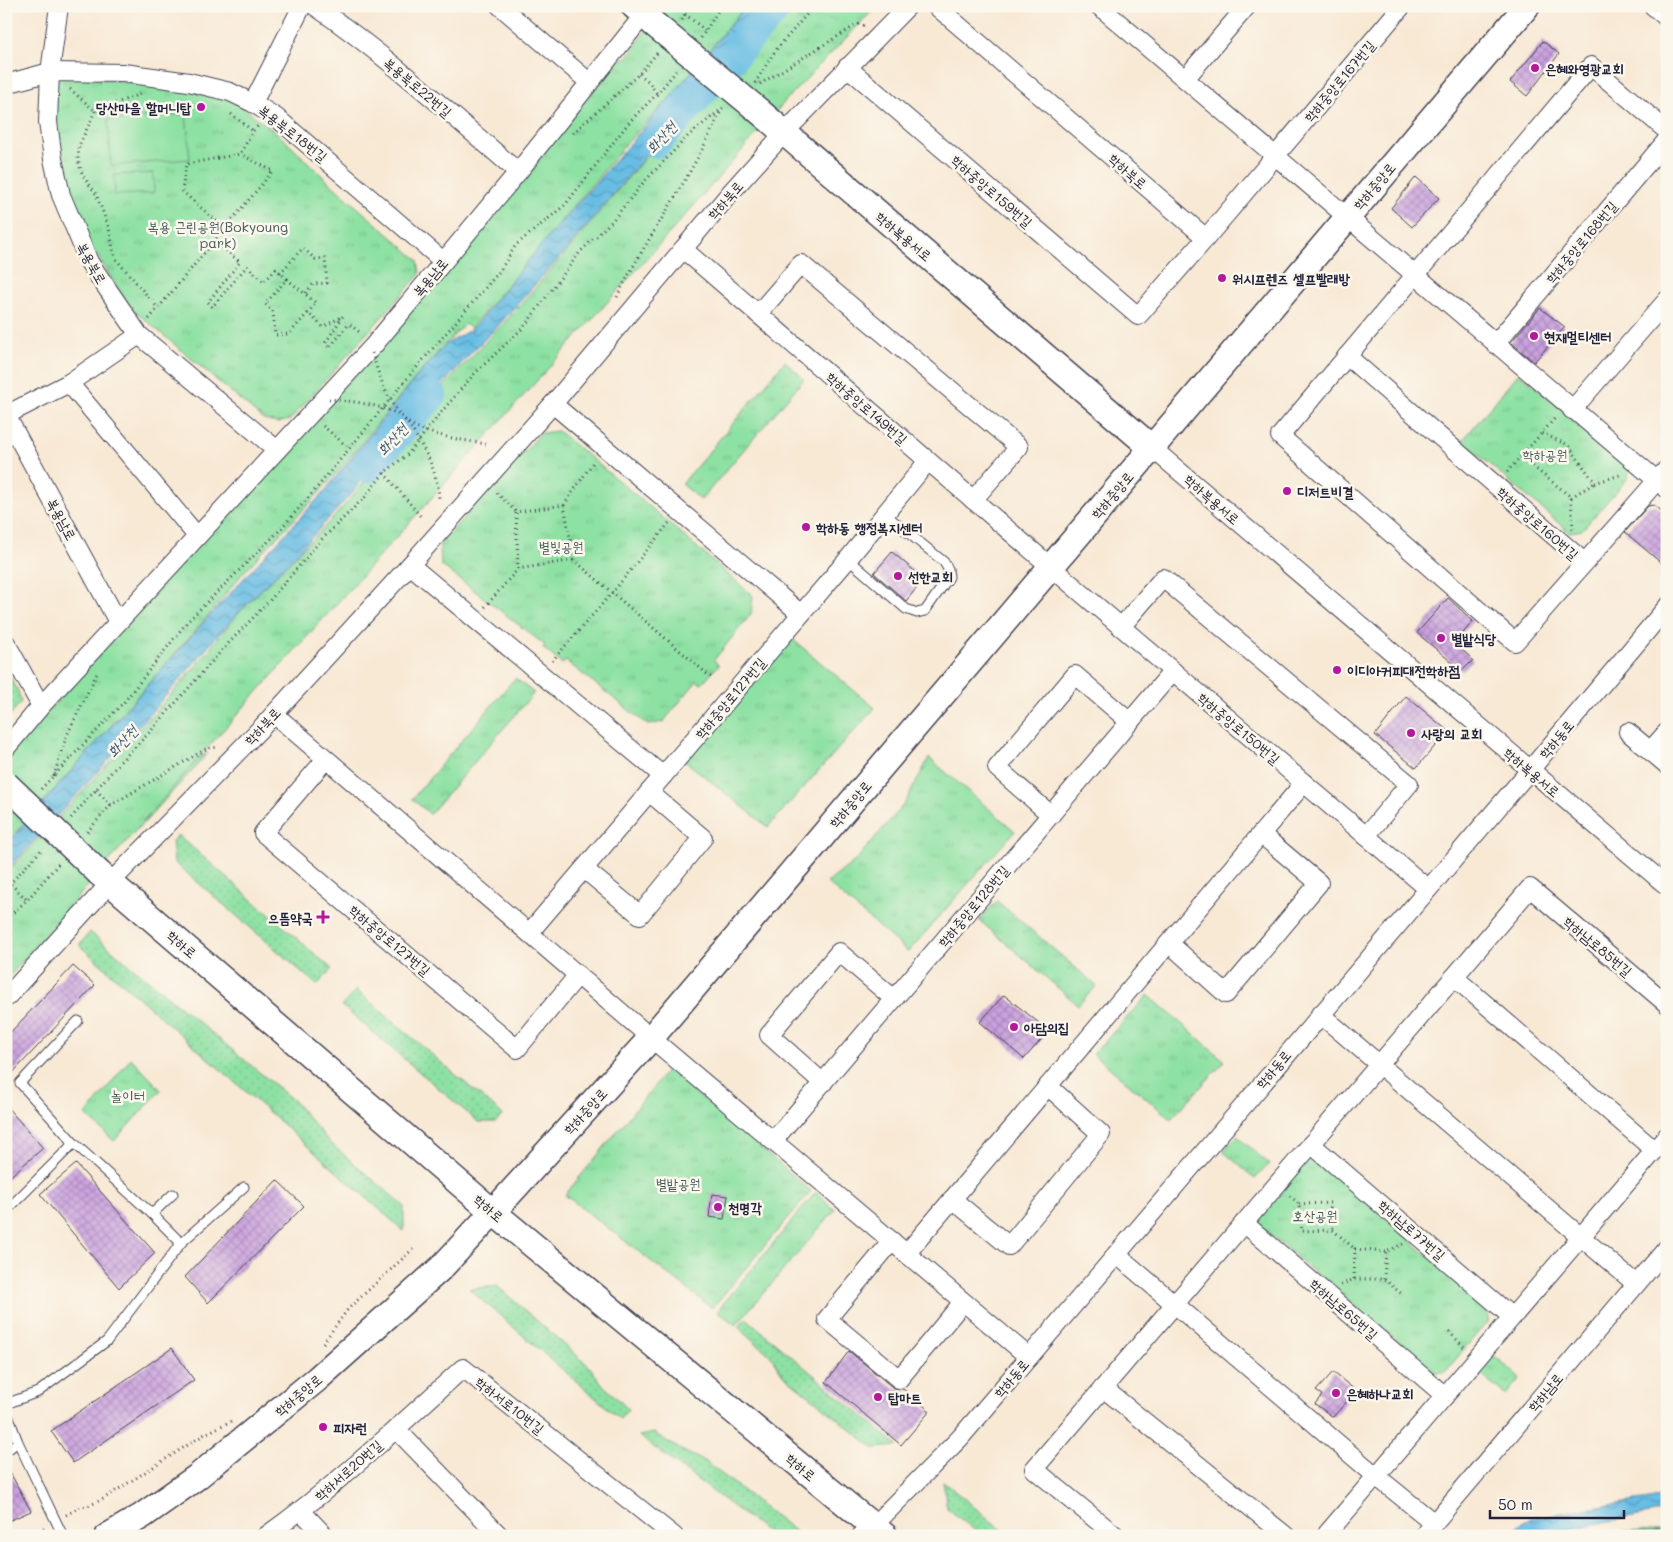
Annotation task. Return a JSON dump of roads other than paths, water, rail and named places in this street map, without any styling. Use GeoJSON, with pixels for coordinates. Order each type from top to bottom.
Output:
{"type":"FeatureCollection","features":[{"type":"Feature","properties":{"kind":"street","name":"복용북로"},"geometry":{"type":"LineString","coordinates":[[59,6],[50,72],[48,122],[53,159],[61,195],[89,262],[139,334],[277,450]]}},
{"type":"Feature","properties":{"kind":"street"},"geometry":{"type":"LineString","coordinates":[[253,103],[302,6]]}},
{"type":"Feature","properties":{"kind":"street","name":"복용북로22번길"},"geometry":{"type":"LineString","coordinates":[[315,6],[344,26],[389,62],[518,172]]}},
{"type":"Feature","properties":{"kind":"street"},"geometry":{"type":"LineString","coordinates":[[500,6],[589,82]]}},
{"type":"Feature","properties":{"kind":"street","name":"학하북로"},"geometry":{"type":"LineString","coordinates":[[6,998],[105,878],[274,714],[410,565],[553,404],[731,192],[784,133],[908,6]]}},
{"type":"Feature","properties":{"kind":"street","name":"학하북로"},"geometry":{"type":"LineString","coordinates":[[936,6],[1206,238]]}},
{"type":"Feature","properties":{"kind":"street"},"geometry":{"type":"LineString","coordinates":[[1099,6],[1495,344],[1565,413],[1663,479],[1584,562]]}},
{"type":"Feature","properties":{"kind":"street"},"geometry":{"type":"LineString","coordinates":[[1185,79],[1247,6]]}},
{"type":"Feature","properties":{"kind":"street","name":"학하중앙로167번길"},"geometry":{"type":"LineString","coordinates":[[1138,316],[1402,6]]}},
{"type":"Feature","properties":{"kind":"street","name":"학하중앙로"},"geometry":{"type":"LineString","coordinates":[[108,1536],[142,1516],[197,1477],[318,1379],[441,1268],[493,1212],[652,1038],[1527,6]]}},
{"type":"Feature","properties":{"kind":"street"},"geometry":{"type":"LineString","coordinates":[[1653,6],[1667,18]]}},
{"type":"Feature","properties":{"kind":"street","name":"복용남로"},"geometry":{"type":"LineString","coordinates":[[6,748],[41,706],[197,536],[373,349],[645,13]]}},
{"type":"Feature","properties":{"kind":"street","name":"학하복용서로"},"geometry":{"type":"LineString","coordinates":[[645,13],[1667,886]]}},
{"type":"Feature","properties":{"kind":"street"},"geometry":{"type":"LineString","coordinates":[[1347,356],[1591,66],[1667,132]]}},
{"type":"Feature","properties":{"kind":"street","name":"학하중앙로159번길"},"geometry":{"type":"LineString","coordinates":[[847,67],[1138,316]]}},
{"type":"Feature","properties":{"kind":"street","name":"복용북로18번길"},"geometry":{"type":"LineString","coordinates":[[6,84],[50,72],[124,73],[189,82],[230,92],[278,118],[444,261]]}},
{"type":"Feature","properties":{"kind":"street","name":"학하중앙로168번길"},"geometry":{"type":"LineString","coordinates":[[1495,344],[1667,140]]}},
{"type":"Feature","properties":{"kind":"street","name":"학하중앙로149번길"},"geometry":{"type":"LineString","coordinates":[[683,249],[1051,567]]}},
{"type":"Feature","properties":{"kind":"street"},"geometry":{"type":"LineString","coordinates":[[758,314],[801,264],[1019,447],[973,500]]}},
{"type":"Feature","properties":{"kind":"street"},"geometry":{"type":"LineString","coordinates":[[1565,413],[1667,300]]}},
{"type":"Feature","properties":{"kind":"street"},"geometry":{"type":"LineString","coordinates":[[6,415],[69,383],[139,334]]}},
{"type":"Feature","properties":{"kind":"street","name":"학하중앙로160번길"},"geometry":{"type":"LineString","coordinates":[[1347,356],[1584,562],[1515,642],[1280,436],[1347,356]]}},
{"type":"Feature","properties":{"kind":"street"},"geometry":{"type":"LineString","coordinates":[[69,383],[197,536]]}},
{"type":"Feature","properties":{"kind":"street"},"geometry":{"type":"LineString","coordinates":[[553,404],[801,614]]}},
{"type":"Feature","properties":{"kind":"street","name":"복용남로"},"geometry":{"type":"LineString","coordinates":[[6,415],[118,622]]}},
{"type":"Feature","properties":{"kind":"street","name":"학하중앙로127번길"},"geometry":{"type":"LineString","coordinates":[[529,933],[801,614],[928,461]]}},
{"type":"Feature","properties":{"kind":"street"},"geometry":{"type":"LineString","coordinates":[[410,565],[663,776]]}},
{"type":"Feature","properties":{"kind":"street","name":"학하중앙로150번길"},"geometry":{"type":"LineString","coordinates":[[1051,567],[1427,888]]}},
{"type":"Feature","properties":{"kind":"street"},"geometry":{"type":"LineString","coordinates":[[1121,627],[1163,578],[1409,784],[1366,836]]}},
{"type":"Feature","properties":{"kind":"street","name":"학하동로"},"geometry":{"type":"LineString","coordinates":[[873,1533],[960,1438],[1667,607]]}},
{"type":"Feature","properties":{"kind":"street"},"geometry":{"type":"LineString","coordinates":[[6,642],[41,706]]}},
{"type":"Feature","properties":{"kind":"street","name":"학하중앙로128번길"},"geometry":{"type":"LineString","coordinates":[[774,1141],[1173,671]]}},
{"type":"Feature","properties":{"kind":"street"},"geometry":{"type":"LineString","coordinates":[[1051,815],[997,768],[1075,675],[1130,722]]}},
{"type":"Feature","properties":{"kind":"street"},"geometry":{"type":"LineString","coordinates":[[274,714],[578,975],[1029,1357]]}},
{"type":"Feature","properties":{"kind":"street"},"geometry":{"type":"LineString","coordinates":[[1628,732],[1667,765]]}},
{"type":"Feature","properties":{"kind":"street"},"geometry":{"type":"LineString","coordinates":[[1650,751],[1667,732]]}},
{"type":"Feature","properties":{"kind":"street","name":"학하중앙로127번길"},"geometry":{"type":"LineString","coordinates":[[326,759],[264,833],[517,1049],[578,975]]}},
{"type":"Feature","properties":{"kind":"street"},"geometry":{"type":"LineString","coordinates":[[906,1254],[1304,783]]}},
{"type":"Feature","properties":{"kind":"street","name":"학하로"},"geometry":{"type":"LineString","coordinates":[[6,784],[105,878],[493,1212],[873,1533]]}},
{"type":"Feature","properties":{"kind":"street"},"geometry":{"type":"LineString","coordinates":[[584,869],[640,915],[703,838],[649,792]]}},
{"type":"Feature","properties":{"kind":"street"},"geometry":{"type":"LineString","coordinates":[[1169,943],[1226,994],[1319,883],[1261,834]]}},
{"type":"Feature","properties":{"kind":"street","name":"학하남로85번길"},"geometry":{"type":"LineString","coordinates":[[1454,976],[1530,888],[1667,1004]]}},
{"type":"Feature","properties":{"kind":"street"},"geometry":{"type":"LineString","coordinates":[[823,1083],[769,1034],[832,959],[839,952],[894,999]]}},
{"type":"Feature","properties":{"kind":"street"},"geometry":{"type":"LineString","coordinates":[[1116,1536],[1034,1470],[1454,976],[1654,1150]]}},
{"type":"Feature","properties":{"kind":"street"},"geometry":{"type":"LineString","coordinates":[[1320,1014],[1636,1284]]}},
{"type":"Feature","properties":{"kind":"street"},"geometry":{"type":"LineString","coordinates":[[952,1199],[1009,1246],[1101,1134],[1048,1086]]}},
{"type":"Feature","properties":{"kind":"street"},"geometry":{"type":"LineString","coordinates":[[1325,1536],[1667,1136]]}},
{"type":"Feature","properties":{"kind":"street","name":"학하남로77번길"},"geometry":{"type":"LineString","coordinates":[[1312,1144],[1512,1317]]}},
{"type":"Feature","properties":{"kind":"street","name":"학하남로65번길"},"geometry":{"type":"LineString","coordinates":[[1244,1223],[1445,1396]]}},
{"type":"Feature","properties":{"kind":"street"},"geometry":{"type":"LineString","coordinates":[[892,1241],[827,1319],[898,1379],[963,1302]]}},
{"type":"Feature","properties":{"kind":"street","name":"학하남로"},"geometry":{"type":"LineString","coordinates":[[1429,1529],[1667,1248]]}},
{"type":"Feature","properties":{"kind":"street"},"geometry":{"type":"LineString","coordinates":[[1116,1254],[1376,1476],[1429,1529]]}},
{"type":"Feature","properties":{"kind":"street","name":"학하서로10번길"},"geometry":{"type":"LineString","coordinates":[[396,1429],[463,1368],[674,1536]]}},
{"type":"Feature","properties":{"kind":"street"},"geometry":{"type":"LineString","coordinates":[[1103,1388],[1286,1536]]}},
{"type":"Feature","properties":{"kind":"street"},"geometry":{"type":"LineString","coordinates":[[396,1429],[500,1536]]}},
{"type":"Feature","properties":{"kind":"street","name":"학하서로20번길"},"geometry":{"type":"LineString","coordinates":[[266,1536],[301,1511],[396,1429]]}},
{"type":"Feature","properties":{"kind":"street","name":"학하서로20번길"},"geometry":{"type":"LineString","coordinates":[[301,1511],[325,1536]]}},
{"type":"Feature","properties":{"kind":"lane"},"geometry":{"type":"LineString","coordinates":[[848,558],[906,609],[917,613],[925,611],[950,577],[948,569],[944,562],[885,514]]}},
{"type":"Feature","properties":{"kind":"lane"},"geometry":{"type":"LineString","coordinates":[[78,1021],[20,1083],[74,1143],[181,1243]]}},
{"type":"Feature","properties":{"kind":"lane"},"geometry":{"type":"LineString","coordinates":[[6,1211],[74,1143]]}},
{"type":"Feature","properties":{"kind":"lane"},"geometry":{"type":"LineString","coordinates":[[6,1404],[38,1392],[107,1341],[181,1243],[244,1187]]}},
{"type":"Feature","properties":{"kind":"lane"},"geometry":{"type":"LineString","coordinates":[[152,1214],[173,1194]]}},
{"type":"Feature","properties":{"kind":"lane"},"geometry":{"type":"LineString","coordinates":[[6,1410],[18,1442],[63,1536]]}},
{"type":"Feature","properties":{"kind":"lane"},"geometry":{"type":"LineString","coordinates":[[6,1450],[18,1442]]}},
{"type":"Feature","properties":{"kind":"water"},"geometry":{"type":"Polygon","coordinates":[[[746,6],[776,6],[734,50],[568,248],[497,327],[397,432],[388,448],[351,494],[300,550],[235,616],[135,731],[6,872],[6,845],[220,604],[323,493],[415,379],[445,345],[473,328],[542,244],[668,100],[746,6]]]}},
{"type":"Feature","properties":{"kind":"water"},"geometry":{"type":"Polygon","coordinates":[[[1667,1496],[1667,1511],[1537,1536],[1507,1536],[1531,1518],[1667,1496]]]}},
{"type":"Feature","properties":{"kind":"waterway","name":"화산천"},"geometry":{"type":"LineString","coordinates":[[656,142],[777,6]]}},
{"type":"Feature","properties":{"kind":"waterway","name":"화산천"},"geometry":{"type":"LineString","coordinates":[[367,467],[431,395]]}},
{"type":"Feature","properties":{"kind":"place","name":"은혜와영광교회"},"geometry":{"type":"Point","coordinates":[1535,68]}},
{"type":"Feature","properties":{"kind":"place","name":"당산마을 할머니탑"},"geometry":{"type":"Point","coordinates":[201,107]}},
{"type":"Feature","properties":{"kind":"place","name":"워시프렌즈 셀프빨래방"},"geometry":{"type":"Point","coordinates":[1222,278]}},
{"type":"Feature","properties":{"kind":"place","name":"현재멀티센터"},"geometry":{"type":"Point","coordinates":[1534,336]}},
{"type":"Feature","properties":{"kind":"place","name":"디저트비결"},"geometry":{"type":"Point","coordinates":[1287,491]}},
{"type":"Feature","properties":{"kind":"place","name":"학하동 행정복지센터"},"geometry":{"type":"Point","coordinates":[806,527]}},
{"type":"Feature","properties":{"kind":"place","name":"선한교회"},"geometry":{"type":"Point","coordinates":[898,576]}},
{"type":"Feature","properties":{"kind":"place","name":"별밭식당"},"geometry":{"type":"Point","coordinates":[1441,638]}},
{"type":"Feature","properties":{"kind":"place","name":"이디아커피대전학하점"},"geometry":{"type":"Point","coordinates":[1337,670]}},
{"type":"Feature","properties":{"kind":"place","name":"사랑의 교회"},"geometry":{"type":"Point","coordinates":[1411,733]}},
{"type":"Feature","properties":{"kind":"place","name":"으뜸약국"},"geometry":{"type":"Point","coordinates":[323,917]}},
{"type":"Feature","properties":{"kind":"place","name":"아담의집"},"geometry":{"type":"Point","coordinates":[1014,1027]}},
{"type":"Feature","properties":{"kind":"place","name":"천명각"},"geometry":{"type":"Point","coordinates":[718,1207]}},
{"type":"Feature","properties":{"kind":"place","name":"은혜하나교회"},"geometry":{"type":"Point","coordinates":[1336,1393]}},
{"type":"Feature","properties":{"kind":"place","name":"탑마트"},"geometry":{"type":"Point","coordinates":[878,1397]}},
{"type":"Feature","properties":{"kind":"place","name":"피자런"},"geometry":{"type":"Point","coordinates":[323,1427]}},
{"type":"Feature","properties":{"kind":"park label","name":"복용 근린공원(Bokyoung park)"},"geometry":{"type":"Point","coordinates":[218,234]}},
{"type":"Feature","properties":{"kind":"park label","name":"학하공원"},"geometry":{"type":"Point","coordinates":[1545,454]}},
{"type":"Feature","properties":{"kind":"park label","name":"별빛공원"},"geometry":{"type":"Point","coordinates":[561,546]}},
{"type":"Feature","properties":{"kind":"park label","name":"놀이터"},"geometry":{"type":"Point","coordinates":[128,1095]}},
{"type":"Feature","properties":{"kind":"park label","name":"별밭공원"},"geometry":{"type":"Point","coordinates":[678,1183]}},
{"type":"Feature","properties":{"kind":"park label","name":"호산공원"},"geometry":{"type":"Point","coordinates":[1315,1215]}}]}
